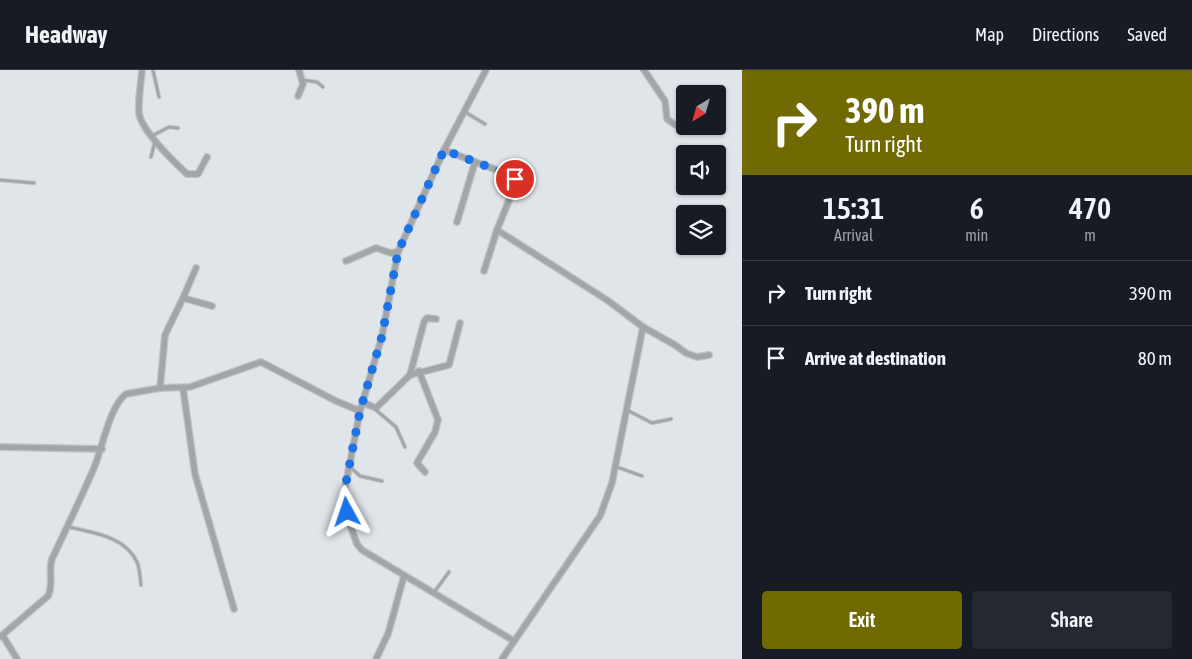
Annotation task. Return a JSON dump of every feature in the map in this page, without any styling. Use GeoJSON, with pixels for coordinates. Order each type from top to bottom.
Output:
{"type":"FeatureCollection","features":[{"type":"Feature","properties":{"kind":"street"},"geometry":{"type":"LineString","coordinates":[[142,70],[139,112],[142,122],[177,165],[191,175],[198,174],[207,157]]}},
{"type":"Feature","properties":{"kind":"street"},"geometry":{"type":"LineString","coordinates":[[298,96],[303,80],[299,70]]}},
{"type":"Feature","properties":{"kind":"street"},"geometry":{"type":"LineString","coordinates":[[486,70],[444,150],[398,252],[382,336],[364,403],[360,411],[345,488],[345,501],[349,522],[357,544],[362,550],[514,640]]}},
{"type":"Feature","properties":{"kind":"street"},"geometry":{"type":"LineString","coordinates":[[644,70],[665,101],[666,119],[676,125]]}},
{"type":"Feature","properties":{"kind":"street"},"geometry":{"type":"LineString","coordinates":[[444,150],[510,175],[515,179],[516,183],[497,230],[484,271]]}},
{"type":"Feature","properties":{"kind":"street"},"geometry":{"type":"LineString","coordinates":[[457,222],[475,162]]}},
{"type":"Feature","properties":{"kind":"street"},"geometry":{"type":"LineString","coordinates":[[497,230],[607,300],[643,327],[686,353],[697,356],[709,355]]}},
{"type":"Feature","properties":{"kind":"street"},"geometry":{"type":"LineString","coordinates":[[346,261],[376,248],[398,252]]}},
{"type":"Feature","properties":{"kind":"street"},"geometry":{"type":"LineString","coordinates":[[160,388],[165,335],[196,268]]}},
{"type":"Feature","properties":{"kind":"street"},"geometry":{"type":"LineString","coordinates":[[183,298],[212,306]]}},
{"type":"Feature","properties":{"kind":"street"},"geometry":{"type":"LineString","coordinates":[[410,375],[424,322],[427,318],[436,319]]}},
{"type":"Feature","properties":{"kind":"street"},"geometry":{"type":"LineString","coordinates":[[364,403],[376,408],[410,375],[419,371],[449,365],[460,323]]}},
{"type":"Feature","properties":{"kind":"street"},"geometry":{"type":"LineString","coordinates":[[502,659],[600,516],[615,466],[643,327]]}},
{"type":"Feature","properties":{"kind":"street"},"geometry":{"type":"LineString","coordinates":[[17,659],[1,637],[48,596],[52,587],[50,566],[102,449],[111,420],[122,397],[131,393],[160,388],[183,388],[198,385],[261,362],[272,366],[336,401],[360,411]]}},
{"type":"Feature","properties":{"kind":"street"},"geometry":{"type":"LineString","coordinates":[[419,371],[438,420],[435,432],[417,462],[418,466],[425,472]]}},
{"type":"Feature","properties":{"kind":"street"},"geometry":{"type":"LineString","coordinates":[[183,388],[195,474],[214,532],[234,609]]}},
{"type":"Feature","properties":{"kind":"street"},"geometry":{"type":"LineString","coordinates":[[0,447],[102,449]]}},
{"type":"Feature","properties":{"kind":"street"},"geometry":{"type":"LineString","coordinates":[[376,659],[388,634],[404,576]]}},
{"type":"Feature","properties":{"kind":"lane"},"geometry":{"type":"LineString","coordinates":[[153,70],[158,97]]}},
{"type":"Feature","properties":{"kind":"lane"},"geometry":{"type":"LineString","coordinates":[[303,80],[317,82],[323,86]]}},
{"type":"Feature","properties":{"kind":"lane"},"geometry":{"type":"LineString","coordinates":[[463,112],[485,124]]}},
{"type":"Feature","properties":{"kind":"lane"},"geometry":{"type":"LineString","coordinates":[[151,157],[154,138],[169,127],[178,128]]}},
{"type":"Feature","properties":{"kind":"lane"},"geometry":{"type":"LineString","coordinates":[[0,180],[34,183]]}},
{"type":"Feature","properties":{"kind":"lane"},"geometry":{"type":"LineString","coordinates":[[376,408],[396,427],[405,447]]}},
{"type":"Feature","properties":{"kind":"lane"},"geometry":{"type":"LineString","coordinates":[[626,410],[652,423],[671,419]]}},
{"type":"Feature","properties":{"kind":"lane"},"geometry":{"type":"LineString","coordinates":[[349,465],[360,476],[382,481]]}},
{"type":"Feature","properties":{"kind":"lane"},"geometry":{"type":"LineString","coordinates":[[615,466],[642,476]]}},
{"type":"Feature","properties":{"kind":"lane"},"geometry":{"type":"LineString","coordinates":[[67,527],[112,538],[119,542],[136,560],[141,585]]}},
{"type":"Feature","properties":{"kind":"lane"},"geometry":{"type":"LineString","coordinates":[[434,593],[449,572]]}},
{"type":"Feature","properties":{"kind":"route"},"geometry":{"type":"LineString","coordinates":[[347,512],[345,488],[360,411],[371,380],[382,336],[398,252],[444,150],[510,175],[515,179]]}}]}
